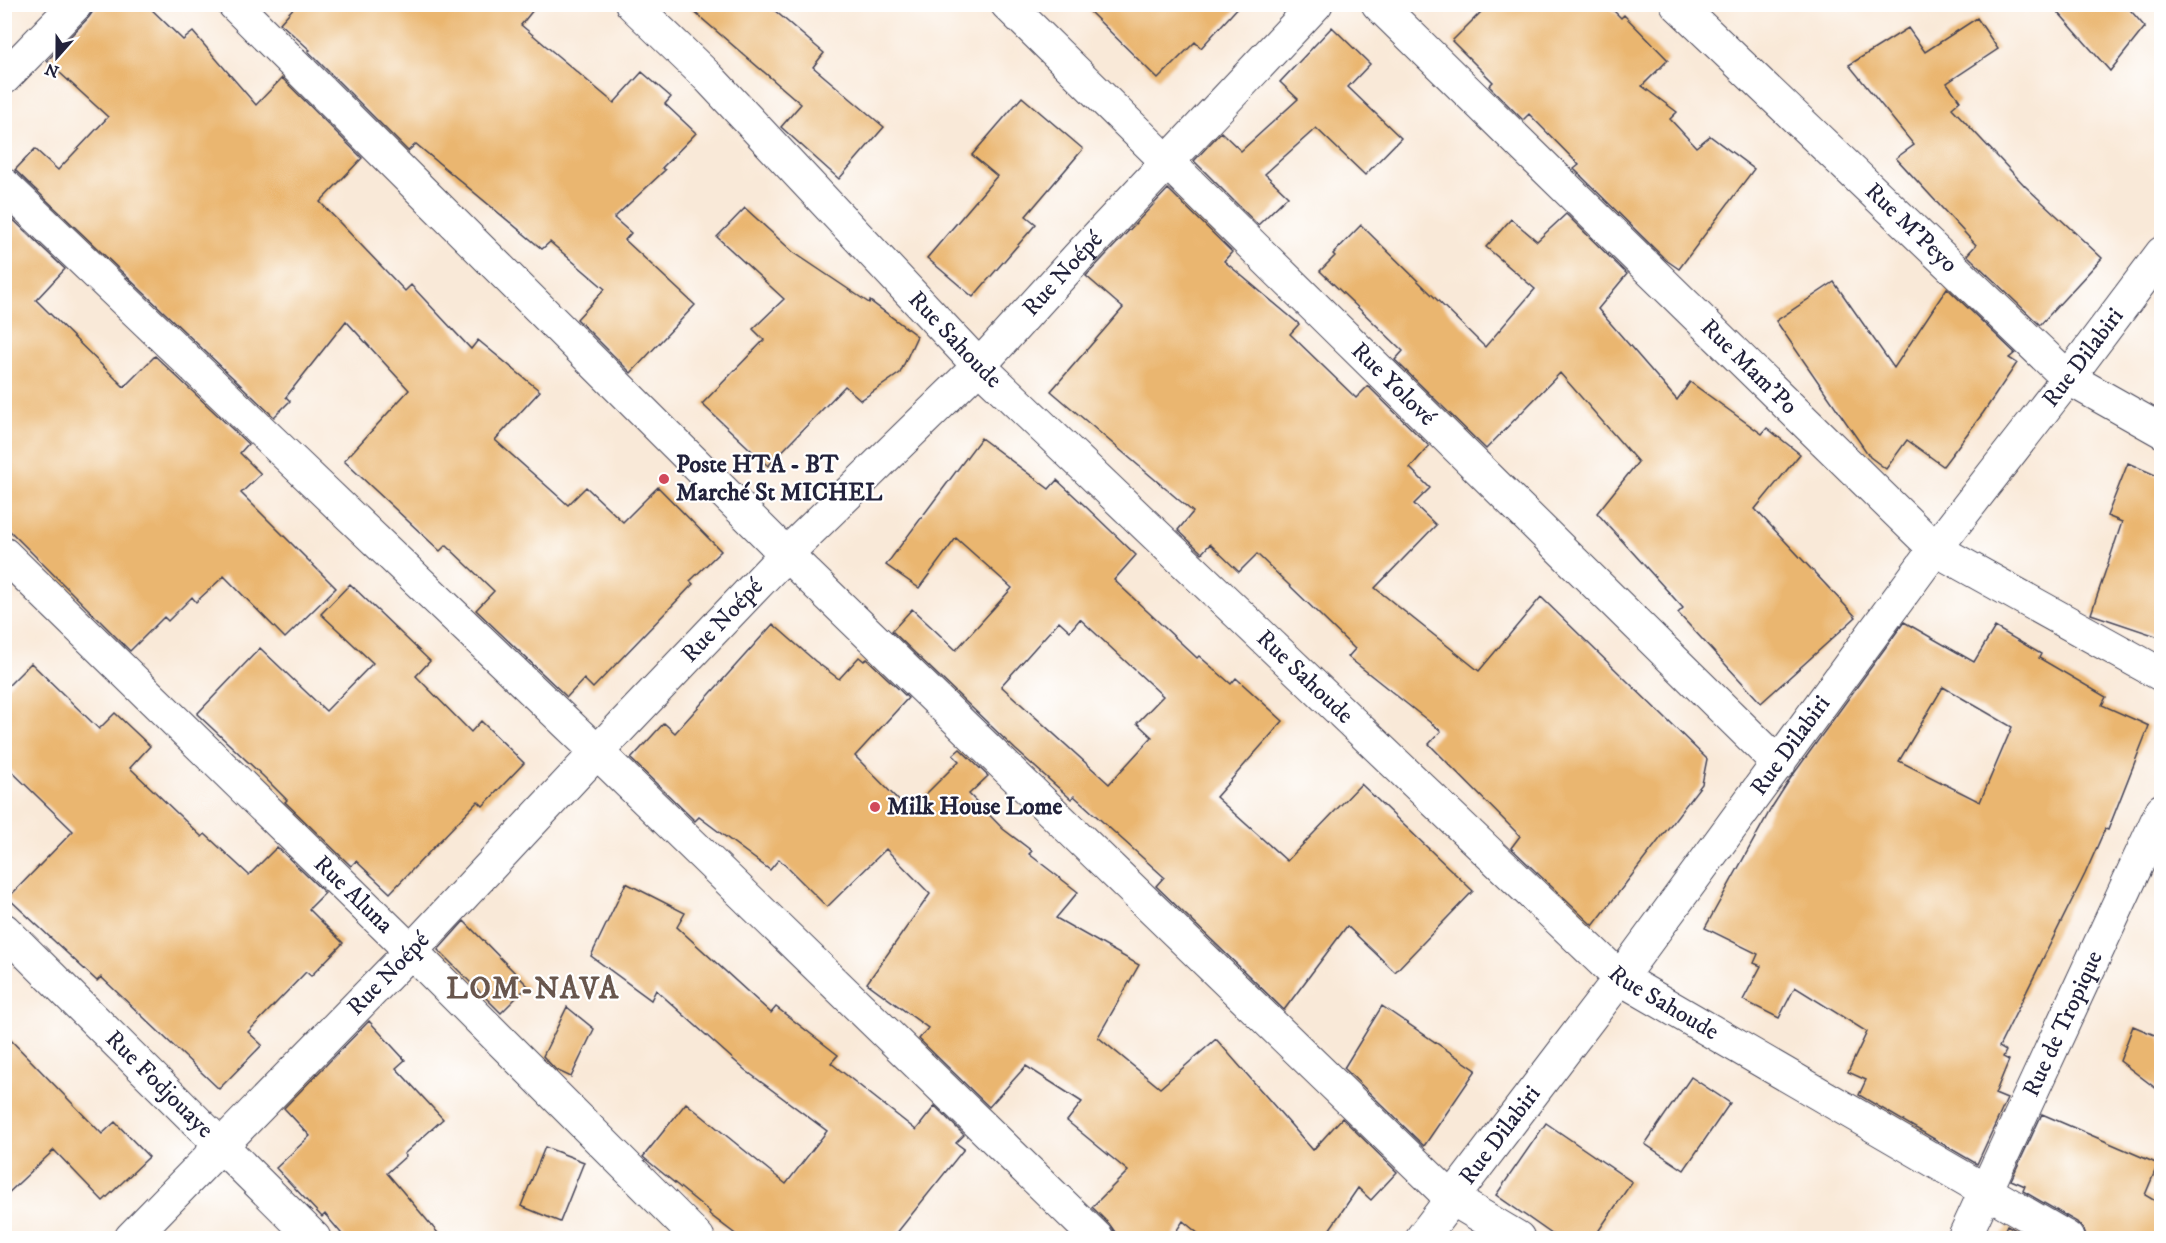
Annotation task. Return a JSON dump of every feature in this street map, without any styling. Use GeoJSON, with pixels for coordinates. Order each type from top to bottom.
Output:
{"type":"FeatureCollection","features":[{"type":"Feature","properties":{"kind":"street"},"geometry":{"type":"LineString","coordinates":[[4,78],[76,4]]}},
{"type":"Feature","properties":{"kind":"street"},"geometry":{"type":"LineString","coordinates":[[234,4],[786,554],[1451,1198],[1518,1239]]}},
{"type":"Feature","properties":{"kind":"street","name":"Rue Sahoude"},"geometry":{"type":"LineString","coordinates":[[632,4],[709,78],[979,366],[1620,978],[2067,1239]]}},
{"type":"Feature","properties":{"kind":"street","name":"Rue Yolové"},"geometry":{"type":"LineString","coordinates":[[1007,4],[1779,764]]}},
{"type":"Feature","properties":{"kind":"street","name":"Rue Noépé"},"geometry":{"type":"LineString","coordinates":[[131,1239],[411,951],[786,554],[979,366],[1078,257],[1168,164],[1316,4]]}},
{"type":"Feature","properties":{"kind":"street","name":"Rue Mam'Po"},"geometry":{"type":"LineString","coordinates":[[1378,4],[1935,549],[2162,675]]}},
{"type":"Feature","properties":{"kind":"street","name":"Rue M'Peyo"},"geometry":{"type":"LineString","coordinates":[[1677,4],[2068,378],[2162,431]]}},
{"type":"Feature","properties":{"kind":"street"},"geometry":{"type":"LineString","coordinates":[[4,185],[597,752],[1097,1239]]}},
{"type":"Feature","properties":{"kind":"street","name":"Rue Dilabiri"},"geometry":{"type":"LineString","coordinates":[[1422,1239],[1620,978],[1935,549],[2162,253]]}},
{"type":"Feature","properties":{"kind":"street","name":"Rue Aluna"},"geometry":{"type":"LineString","coordinates":[[4,554],[411,951],[698,1239]]}},
{"type":"Feature","properties":{"kind":"street","name":"Rue de Tropique"},"geometry":{"type":"LineString","coordinates":[[1964,1239],[2162,810]]}},
{"type":"Feature","properties":{"kind":"street","name":"Rue Fodjouaye"},"geometry":{"type":"LineString","coordinates":[[4,930],[314,1239]]}},
{"type":"Feature","properties":{"kind":"building"},"geometry":{"type":"Polygon","coordinates":[[[98,4],[146,4],[183,40],[193,32],[256,105],[282,78],[362,158],[320,202],[405,291],[411,285],[471,349],[478,340],[540,391],[495,440],[568,505],[586,487],[623,522],[658,487],[721,551],[690,581],[693,584],[593,688],[584,679],[567,697],[476,610],[494,591],[446,545],[440,551],[344,461],[409,390],[346,321],[286,397],[290,401],[274,417],[15,170],[35,149],[58,170],[108,117],[47,61],[89,17],[98,4]]]}},
{"type":"Feature","properties":{"kind":"building"},"geometry":{"type":"Polygon","coordinates":[[[297,4],[538,4],[521,25],[614,103],[642,72],[671,97],[665,104],[696,133],[662,168],[665,170],[614,218],[631,233],[625,240],[695,305],[631,373],[577,319],[605,289],[550,242],[542,249],[416,144],[408,151],[308,51],[310,50],[280,23],[297,4]]]}},
{"type":"Feature","properties":{"kind":"building"},"geometry":{"type":"Polygon","coordinates":[[[685,4],[767,4],[824,53],[813,67],[884,127],[839,179],[781,127],[801,104],[685,4]]]}},
{"type":"Feature","properties":{"kind":"building"},"geometry":{"type":"Polygon","coordinates":[[[1082,4],[1241,4],[1201,48],[1195,42],[1158,79],[1082,4]]]}},
{"type":"Feature","properties":{"kind":"building"},"geometry":{"type":"Polygon","coordinates":[[[1489,4],[1607,4],[1621,18],[1624,15],[1668,60],[1642,86],[1677,112],[1670,119],[1696,147],[1710,136],[1754,169],[1679,269],[1666,260],[1574,169],[1579,165],[1529,114],[1523,120],[1489,86],[1493,82],[1452,41],[1489,4]]]}},
{"type":"Feature","properties":{"kind":"building"},"geometry":{"type":"Polygon","coordinates":[[[2051,4],[2125,4],[2145,27],[2110,71],[2051,4]]]}},
{"type":"Feature","properties":{"kind":"building"},"geometry":{"type":"Polygon","coordinates":[[[1977,18],[1998,49],[1947,83],[1960,101],[1952,108],[2025,186],[2102,258],[2040,325],[1967,255],[1976,245],[1896,158],[1914,145],[1849,65],[1908,28],[1925,52],[1977,18]]]}},
{"type":"Feature","properties":{"kind":"building"},"geometry":{"type":"Polygon","coordinates":[[[1332,27],[1370,64],[1348,87],[1401,138],[1365,175],[1316,128],[1265,174],[1288,196],[1258,225],[1194,161],[1221,132],[1241,151],[1298,99],[1280,82],[1332,27]]]}},
{"type":"Feature","properties":{"kind":"building"},"geometry":{"type":"Polygon","coordinates":[[[1022,97],[1083,149],[1026,216],[1036,224],[973,297],[927,258],[997,176],[972,155],[1022,97]]]}},
{"type":"Feature","properties":{"kind":"building"},"geometry":{"type":"Polygon","coordinates":[[[1168,189],[1232,252],[1224,261],[1299,324],[1290,334],[1356,398],[1368,386],[1429,446],[1410,468],[1430,488],[1414,504],[1436,525],[1375,588],[1479,671],[1541,597],[1707,759],[1702,784],[1593,926],[1511,848],[1520,836],[1429,744],[1441,731],[1348,657],[1355,649],[1257,554],[1239,572],[1210,544],[1202,553],[1178,530],[1193,512],[1051,391],[1123,308],[1086,276],[1168,189]]]}},
{"type":"Feature","properties":{"kind":"building"},"geometry":{"type":"Polygon","coordinates":[[[745,208],[793,252],[869,303],[870,301],[917,336],[900,373],[861,400],[845,386],[768,466],[702,404],[764,340],[753,329],[784,299],[717,237],[745,208]]]}},
{"type":"Feature","properties":{"kind":"building"},"geometry":{"type":"Polygon","coordinates":[[[4,211],[65,269],[36,300],[124,387],[155,356],[248,444],[240,453],[261,474],[241,493],[336,588],[285,638],[224,576],[196,602],[192,597],[168,621],[164,617],[130,651],[4,525],[4,211]]]}},
{"type":"Feature","properties":{"kind":"building"},"geometry":{"type":"Polygon","coordinates":[[[1566,214],[1627,274],[1598,309],[1677,400],[1690,382],[1762,434],[1767,428],[1800,454],[1755,509],[1856,617],[1761,703],[1678,613],[1683,608],[1597,513],[1638,462],[1560,373],[1486,449],[1395,360],[1403,351],[1320,271],[1361,225],[1485,347],[1535,289],[1486,247],[1511,219],[1537,241],[1566,214]]]}},
{"type":"Feature","properties":{"kind":"building"},"geometry":{"type":"Polygon","coordinates":[[[1834,282],[1894,368],[1947,288],[2015,353],[2009,358],[2017,363],[1943,466],[1907,440],[1886,469],[1870,457],[1776,321],[1834,282]]]}},
{"type":"Feature","properties":{"kind":"building"},"geometry":{"type":"Polygon","coordinates":[[[981,438],[1049,489],[1057,480],[1136,555],[1114,580],[1197,658],[1199,656],[1231,684],[1236,678],[1283,721],[1216,797],[1287,861],[1361,784],[1473,891],[1395,972],[1347,926],[1284,1010],[1156,886],[1164,877],[1074,796],[1071,799],[1016,750],[892,631],[912,609],[956,650],[1012,588],[956,538],[919,588],[886,565],[981,438]],[[1080,619],[1070,631],[1059,621],[1001,686],[1109,784],[1152,737],[1137,723],[1163,696],[1080,619]]]}},
{"type":"Feature","properties":{"kind":"building"},"geometry":{"type":"Polygon","coordinates":[[[2128,463],[2162,478],[2162,638],[2091,614],[2122,522],[2107,516],[2128,463]]]}},
{"type":"Feature","properties":{"kind":"building"},"geometry":{"type":"Polygon","coordinates":[[[350,584],[430,661],[416,676],[471,732],[481,721],[524,763],[483,806],[478,801],[390,893],[356,861],[351,866],[285,802],[287,800],[263,776],[197,714],[260,648],[326,711],[373,663],[321,614],[350,584]]]}},
{"type":"Feature","properties":{"kind":"building"},"geometry":{"type":"Polygon","coordinates":[[[1904,622],[1974,662],[1995,627],[2041,654],[2039,658],[2106,697],[2102,705],[2149,726],[2108,830],[2105,829],[1999,1047],[2006,1051],[2003,1057],[2009,1060],[1995,1094],[2007,1099],[1977,1164],[1859,1095],[1866,1080],[1848,1072],[1867,1032],[1795,987],[1779,1018],[1743,1000],[1761,966],[1754,963],[1758,954],[1705,928],[1790,779],[1904,622]],[[1943,687],[1899,761],[1980,802],[2012,727],[1943,687]]]}},
{"type":"Feature","properties":{"kind":"building"},"geometry":{"type":"Polygon","coordinates":[[[773,624],[839,679],[859,657],[864,661],[867,659],[908,698],[855,756],[909,811],[959,761],[953,755],[960,749],[988,776],[969,794],[1003,829],[1032,851],[1029,854],[1078,892],[1056,918],[1139,965],[1098,1037],[1160,1088],[1216,1039],[1313,1150],[1342,1118],[1397,1172],[1371,1200],[1358,1188],[1323,1239],[1205,1239],[1183,1221],[1171,1239],[1115,1239],[1115,1232],[1110,1225],[1092,1207],[1128,1171],[1067,1121],[1082,1102],[1026,1066],[989,1107],[919,1039],[928,1028],[867,983],[930,894],[886,849],[827,907],[779,859],[770,870],[699,817],[695,821],[631,759],[664,723],[675,733],[773,624]]]}},
{"type":"Feature","properties":{"kind":"building"},"geometry":{"type":"Polygon","coordinates":[[[31,663],[99,729],[115,713],[150,746],[130,768],[202,837],[205,834],[249,875],[277,847],[325,893],[309,909],[343,943],[311,976],[306,972],[248,1032],[262,1045],[219,1089],[101,977],[97,981],[8,898],[73,831],[4,764],[4,690],[31,663]]]}},
{"type":"Feature","properties":{"kind":"building"},"geometry":{"type":"Polygon","coordinates":[[[626,883],[685,913],[677,927],[771,1013],[776,1007],[838,1055],[831,1063],[916,1130],[935,1106],[964,1135],[956,1143],[964,1149],[892,1239],[742,1239],[643,1157],[686,1103],[786,1184],[827,1131],[745,1070],[656,990],[651,1000],[591,956],[626,883]]]}},
{"type":"Feature","properties":{"kind":"building"},"geometry":{"type":"Polygon","coordinates":[[[464,921],[528,986],[501,1013],[438,950],[464,921]]]}},
{"type":"Feature","properties":{"kind":"building"},"geometry":{"type":"Polygon","coordinates":[[[1382,1006],[1476,1070],[1424,1146],[1344,1068],[1382,1006]]]}},
{"type":"Feature","properties":{"kind":"building"},"geometry":{"type":"Polygon","coordinates":[[[567,1007],[594,1029],[571,1077],[556,1070],[543,1056],[567,1007]]]}},
{"type":"Feature","properties":{"kind":"building"},"geometry":{"type":"Polygon","coordinates":[[[369,1021],[405,1060],[396,1068],[443,1119],[404,1154],[406,1156],[387,1173],[443,1239],[346,1239],[325,1214],[322,1217],[276,1168],[310,1136],[284,1108],[369,1021]]]}},
{"type":"Feature","properties":{"kind":"building"},"geometry":{"type":"Polygon","coordinates":[[[2133,1026],[2162,1038],[2162,1093],[2120,1061],[2133,1026]]]}},
{"type":"Feature","properties":{"kind":"building"},"geometry":{"type":"Polygon","coordinates":[[[4,1033],[102,1134],[115,1122],[149,1157],[103,1201],[54,1150],[4,1197],[4,1033]]]}},
{"type":"Feature","properties":{"kind":"building"},"geometry":{"type":"Polygon","coordinates":[[[1691,1077],[1730,1103],[1684,1170],[1645,1144],[1691,1077]]]}},
{"type":"Feature","properties":{"kind":"building"},"geometry":{"type":"Polygon","coordinates":[[[2042,1114],[2158,1164],[2145,1195],[2162,1205],[2162,1239],[2086,1239],[2083,1229],[2077,1222],[2023,1191],[2025,1186],[2011,1180],[2042,1114]]]}},
{"type":"Feature","properties":{"kind":"building"},"geometry":{"type":"Polygon","coordinates":[[[1546,1123],[1632,1182],[1593,1239],[1559,1239],[1496,1195],[1546,1123]]]}},
{"type":"Feature","properties":{"kind":"building"},"geometry":{"type":"Polygon","coordinates":[[[545,1147],[584,1162],[560,1222],[521,1206],[545,1147]]]}},
{"type":"Feature","properties":{"kind":"building"},"geometry":{"type":"Polygon","coordinates":[[[2007,1225],[2031,1239],[2000,1239],[2007,1225]]]}},
{"type":"Feature","properties":{"kind":"place","name":"Poste HTA - BT Marché St MICHEL"},"geometry":{"type":"Point","coordinates":[664,479]}},
{"type":"Feature","properties":{"kind":"place","name":"Milk House Lome"},"geometry":{"type":"Point","coordinates":[875,807]}},
{"type":"Feature","properties":{"kind":"district","name":"LOM-NAVA"},"geometry":{"type":"Point","coordinates":[533,989]}}]}
